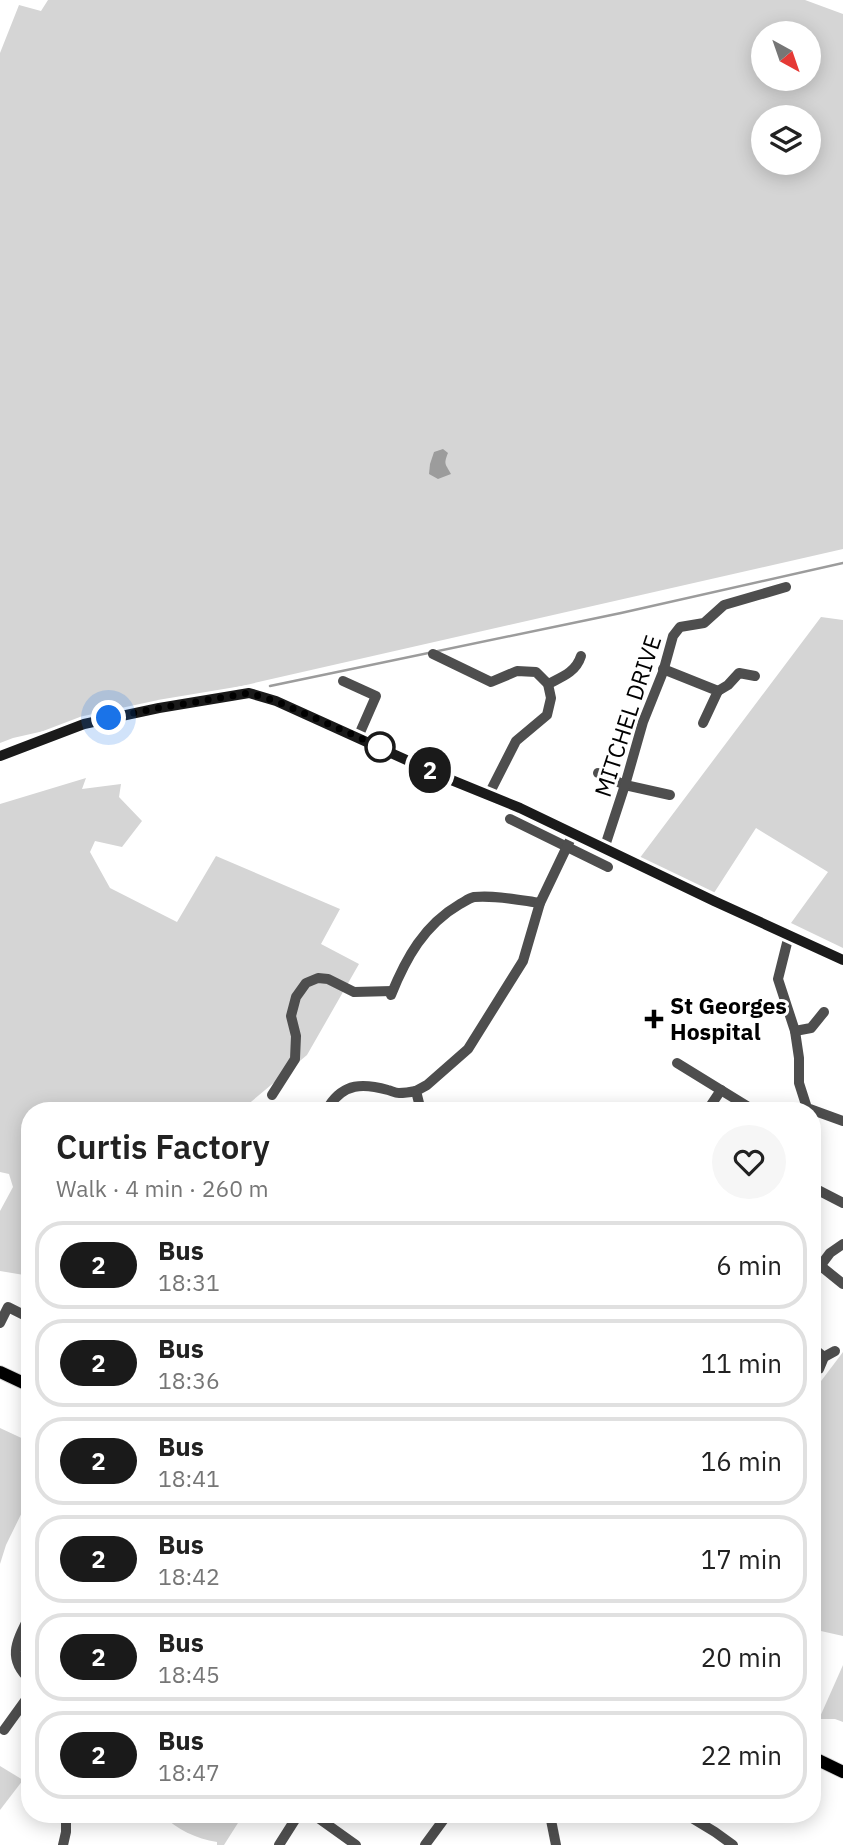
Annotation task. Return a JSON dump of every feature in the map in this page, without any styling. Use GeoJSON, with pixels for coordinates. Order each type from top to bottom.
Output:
{"type":"FeatureCollection","features":[{"type":"Feature","properties":{"kind":"main road"},"geometry":{"type":"LineString","coordinates":[[0,1372],[21,1382]]}},
{"type":"Feature","properties":{"kind":"main road"},"geometry":{"type":"LineString","coordinates":[[821,1761],[843,1772]]}},
{"type":"Feature","properties":{"kind":"street","name":"MITCHEL DRIVE"},"geometry":{"type":"LineString","coordinates":[[604,849],[673,636],[680,627],[704,624],[724,605],[786,587]]}},
{"type":"Feature","properties":{"kind":"street"},"geometry":{"type":"LineString","coordinates":[[433,654],[491,682],[517,671],[536,672],[548,684],[551,698],[547,715],[516,741],[488,796]]}},
{"type":"Feature","properties":{"kind":"street"},"geometry":{"type":"LineString","coordinates":[[548,684],[572,670],[579,663],[581,656]]}},
{"type":"Feature","properties":{"kind":"street"},"geometry":{"type":"LineString","coordinates":[[663,669],[718,691]]}},
{"type":"Feature","properties":{"kind":"street"},"geometry":{"type":"LineString","coordinates":[[703,723],[718,691],[739,673],[755,676]]}},
{"type":"Feature","properties":{"kind":"street"},"geometry":{"type":"LineString","coordinates":[[343,681],[376,696],[358,737]]}},
{"type":"Feature","properties":{"kind":"street"},"geometry":{"type":"LineString","coordinates":[[0,756],[105,719],[249,693],[276,701],[520,808],[843,960]]}},
{"type":"Feature","properties":{"kind":"street"},"geometry":{"type":"LineString","coordinates":[[598,773],[625,785],[670,795]]}},
{"type":"Feature","properties":{"kind":"street"},"geometry":{"type":"LineString","coordinates":[[510,819],[608,867]]}},
{"type":"Feature","properties":{"kind":"street"},"geometry":{"type":"LineString","coordinates":[[332,1102],[345,1089],[354,1086],[374,1087],[398,1093],[416,1091],[427,1085],[468,1049],[523,961],[540,903],[573,834]]}},
{"type":"Feature","properties":{"kind":"street"},"geometry":{"type":"LineString","coordinates":[[272,1095],[295,1059],[296,1036],[291,1016],[296,997],[306,983],[318,978],[328,979],[354,992],[391,994],[402,967],[423,934],[449,910],[472,897],[496,897],[540,903]]}},
{"type":"Feature","properties":{"kind":"street"},"geometry":{"type":"LineString","coordinates":[[789,935],[778,979],[795,1031],[799,1083],[804,1102]]}},
{"type":"Feature","properties":{"kind":"street"},"geometry":{"type":"LineString","coordinates":[[795,1031],[811,1028],[824,1012]]}},
{"type":"Feature","properties":{"kind":"street"},"geometry":{"type":"LineString","coordinates":[[677,1063],[740,1102]]}},
{"type":"Feature","properties":{"kind":"street"},"geometry":{"type":"LineString","coordinates":[[713,1102],[721,1090]]}},
{"type":"Feature","properties":{"kind":"street"},"geometry":{"type":"LineString","coordinates":[[416,1091],[419,1102]]}},
{"type":"Feature","properties":{"kind":"street"},"geometry":{"type":"LineString","coordinates":[[821,1114],[843,1121]]}},
{"type":"Feature","properties":{"kind":"street"},"geometry":{"type":"LineString","coordinates":[[821,1192],[843,1203]]}},
{"type":"Feature","properties":{"kind":"street"},"geometry":{"type":"LineString","coordinates":[[821,1259],[843,1244]]}},
{"type":"Feature","properties":{"kind":"street"},"geometry":{"type":"LineString","coordinates":[[821,1266],[843,1284]]}},
{"type":"Feature","properties":{"kind":"street"},"geometry":{"type":"LineString","coordinates":[[0,1323],[8,1307],[21,1314]]}},
{"type":"Feature","properties":{"kind":"street"},"geometry":{"type":"LineString","coordinates":[[821,1366],[824,1357],[835,1351]]}},
{"type":"Feature","properties":{"kind":"street"},"geometry":{"type":"LineString","coordinates":[[21,1632],[15,1657],[21,1672]]}},
{"type":"Feature","properties":{"kind":"street"},"geometry":{"type":"LineString","coordinates":[[4,1730],[21,1706]]}},
{"type":"Feature","properties":{"kind":"street"},"geometry":{"type":"LineString","coordinates":[[63,1845],[66,1823]]}},
{"type":"Feature","properties":{"kind":"street"},"geometry":{"type":"LineString","coordinates":[[279,1845],[293,1823]]}},
{"type":"Feature","properties":{"kind":"street"},"geometry":{"type":"LineString","coordinates":[[325,1823],[356,1845]]}},
{"type":"Feature","properties":{"kind":"street"},"geometry":{"type":"LineString","coordinates":[[425,1845],[441,1823]]}},
{"type":"Feature","properties":{"kind":"street"},"geometry":{"type":"LineString","coordinates":[[552,1823],[556,1845]]}},
{"type":"Feature","properties":{"kind":"street"},"geometry":{"type":"LineString","coordinates":[[701,1823],[733,1845]]}},
{"type":"Feature","properties":{"kind":"shaded area"},"geometry":{"type":"Polygon","coordinates":[[[48,0],[805,0],[843,14],[843,549],[0,743],[0,53],[19,5],[41,11],[48,0]]]}},
{"type":"Feature","properties":{"kind":"shaded area"},"geometry":{"type":"Polygon","coordinates":[[[443,449],[448,453],[445,462],[451,474],[438,479],[429,474],[430,464],[434,452],[443,449]]]}},
{"type":"Feature","properties":{"kind":"shaded area"},"geometry":{"type":"Polygon","coordinates":[[[821,617],[843,620],[843,948],[791,923],[828,872],[756,828],[712,896],[639,859],[821,617]]]}},
{"type":"Feature","properties":{"kind":"shaded area"},"geometry":{"type":"Polygon","coordinates":[[[86,778],[82,789],[121,784],[119,797],[142,821],[122,847],[95,841],[90,852],[110,888],[177,922],[216,856],[340,909],[321,944],[359,964],[307,1055],[251,1102],[21,1102],[21,1274],[0,1271],[0,1211],[13,1187],[9,1174],[0,1172],[0,804],[86,778]]]}},
{"type":"Feature","properties":{"kind":"shaded area"},"geometry":{"type":"Polygon","coordinates":[[[843,1352],[843,1636],[821,1631],[821,1381],[843,1352]]]}},
{"type":"Feature","properties":{"kind":"shaded area"},"geometry":{"type":"Polygon","coordinates":[[[0,1428],[21,1438],[21,1514],[0,1564],[0,1428]]]}},
{"type":"Feature","properties":{"kind":"shaded area"},"geometry":{"type":"Polygon","coordinates":[[[843,1665],[843,1722],[821,1719],[843,1665]]]}},
{"type":"Feature","properties":{"kind":"shaded area"},"geometry":{"type":"Polygon","coordinates":[[[0,1766],[21,1779],[21,1783],[0,1810],[0,1766]]]}},
{"type":"Feature","properties":{"kind":"shaded area"},"geometry":{"type":"Polygon","coordinates":[[[172,1823],[238,1823],[224,1845],[217,1845],[217,1842],[187,1833],[172,1823]]]}},
{"type":"Feature","properties":{"kind":"waterway"},"geometry":{"type":"LineString","coordinates":[[270,686],[621,613],[843,563]]}},
{"type":"Feature","properties":{"kind":"bus line","name":"2"},"geometry":{"type":"LineString","coordinates":[[0,756],[105,719],[234,694],[256,694],[520,808],[843,960]]}},
{"type":"Feature","properties":{"kind":"place","name":"St Georges Hospital"},"geometry":{"type":"Point","coordinates":[654,1019]}},
{"type":"Feature","properties":{"kind":"route"},"geometry":{"type":"LineString","coordinates":[[109,718],[249,693],[276,701],[383,748],[380,747]]}}]}
